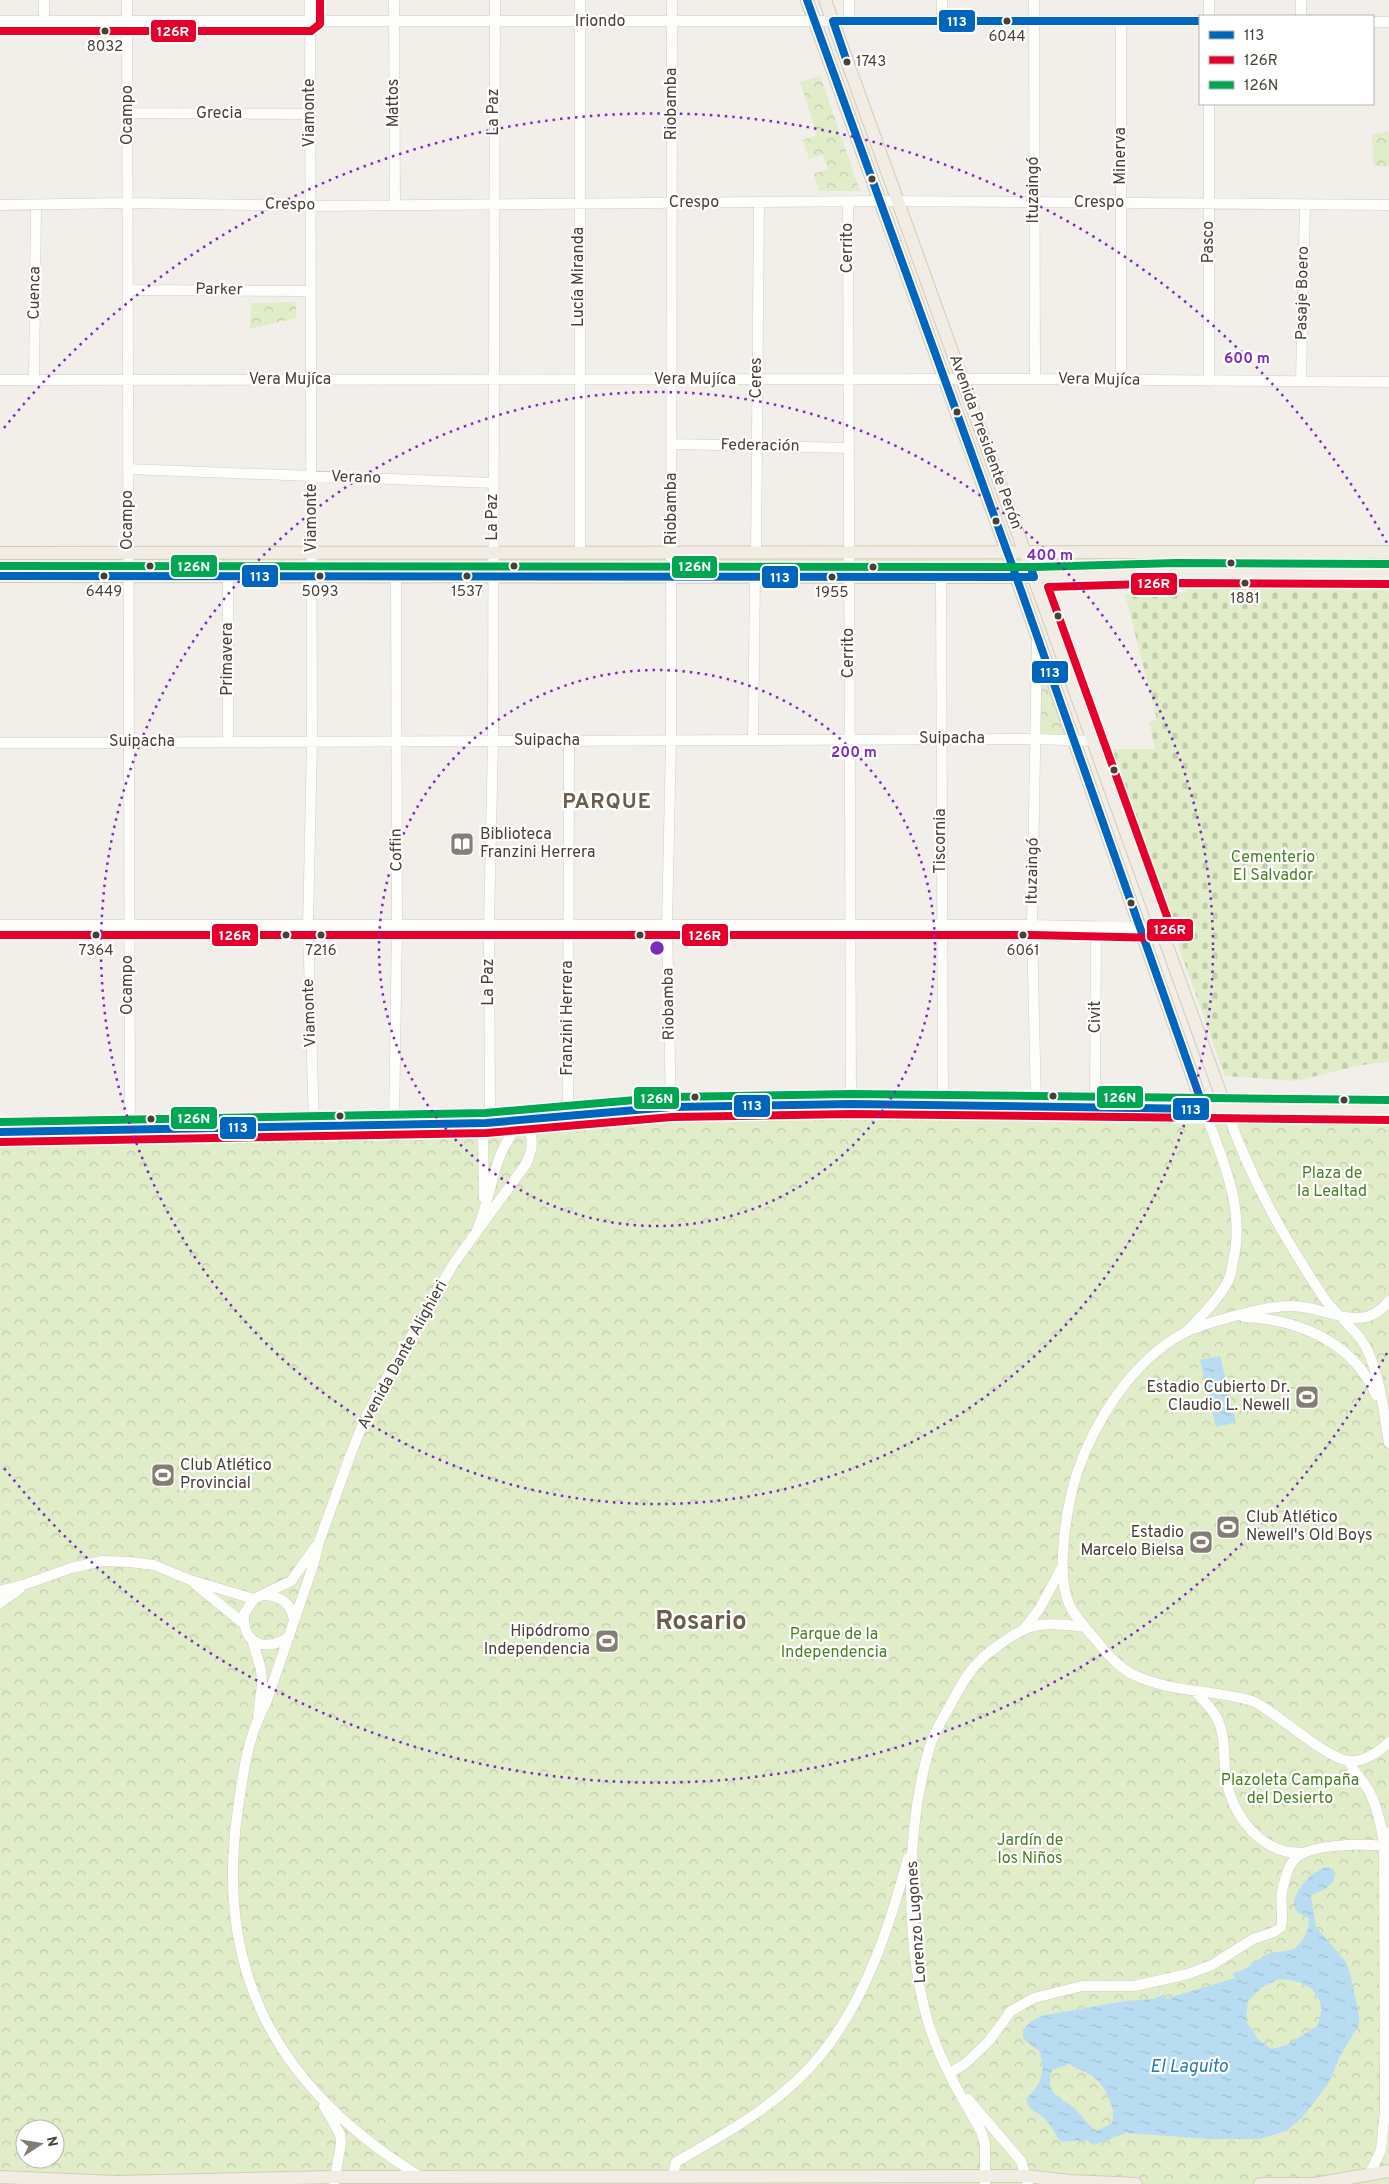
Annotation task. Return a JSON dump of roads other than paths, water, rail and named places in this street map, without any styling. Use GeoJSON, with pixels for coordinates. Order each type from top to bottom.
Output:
{"type":"FeatureCollection","features":[{"type":"Feature","properties":{"kind":"main road","name":"Avenida Presidente Perón"},"geometry":{"type":"LineString","coordinates":[[807,0],[1008,553],[1204,1109]]}},
{"type":"Feature","properties":{"kind":"main road","name":"Avenida Presidente Perón"},"geometry":{"type":"LineString","coordinates":[[825,0],[1226,1110]]}},
{"type":"Feature","properties":{"kind":"main road"},"geometry":{"type":"LineString","coordinates":[[1302,573],[1306,552]]}},
{"type":"Feature","properties":{"kind":"main road"},"geometry":{"type":"LineString","coordinates":[[0,553],[1389,552]]}},
{"type":"Feature","properties":{"kind":"main road"},"geometry":{"type":"LineString","coordinates":[[1122,575],[1128,566],[1123,553]]}},
{"type":"Feature","properties":{"kind":"main road"},"geometry":{"type":"LineString","coordinates":[[0,576],[1034,577],[1302,573],[1389,574]]}},
{"type":"Feature","properties":{"kind":"main road"},"geometry":{"type":"LineString","coordinates":[[0,1132],[486,1123],[671,1107],[851,1104],[1226,1110],[1389,1110]]}},
{"type":"Feature","properties":{"kind":"main road"},"geometry":{"type":"LineString","coordinates":[[1260,2184],[1315,2184],[1368,2179],[1389,2171]]}},
{"type":"Feature","properties":{"kind":"main road"},"geometry":{"type":"LineString","coordinates":[[0,2177],[117,2182],[334,2181],[422,2177],[473,2181],[672,2178],[1027,2180],[1136,2184]]}},
{"type":"Feature","properties":{"kind":"street"},"geometry":{"type":"LineString","coordinates":[[44,0],[44,21]]}},
{"type":"Feature","properties":{"kind":"street","name":"Ocampo"},"geometry":{"type":"LineString","coordinates":[[127,0],[130,1130]]}},
{"type":"Feature","properties":{"kind":"street","name":"Viamonte"},"geometry":{"type":"LineString","coordinates":[[310,0],[312,742],[308,926],[314,1125]]}},
{"type":"Feature","properties":{"kind":"street","name":"Mattos"},"geometry":{"type":"LineString","coordinates":[[394,0],[395,205]]}},
{"type":"Feature","properties":{"kind":"street","name":"La Paz"},"geometry":{"type":"LineString","coordinates":[[486,1123],[490,1109],[489,924],[493,741],[495,0]]}},
{"type":"Feature","properties":{"kind":"street","name":"Lucía Miranda"},"geometry":{"type":"LineString","coordinates":[[580,0],[580,553]]}},
{"type":"Feature","properties":{"kind":"street","name":"Riobamba"},"geometry":{"type":"LineString","coordinates":[[671,1107],[667,926],[672,577],[672,0]]}},
{"type":"Feature","properties":{"kind":"street"},"geometry":{"type":"LineString","coordinates":[[849,0],[849,21]]}},
{"type":"Feature","properties":{"kind":"street"},"geometry":{"type":"LineString","coordinates":[[942,0],[942,21]]}},
{"type":"Feature","properties":{"kind":"street","name":"Ituzaingó"},"geometry":{"type":"LineString","coordinates":[[1034,0],[1034,379]]}},
{"type":"Feature","properties":{"kind":"street"},"geometry":{"type":"LineString","coordinates":[[1209,0],[1209,15]]}},
{"type":"Feature","properties":{"kind":"street"},"geometry":{"type":"LineString","coordinates":[[1301,0],[1301,15]]}},
{"type":"Feature","properties":{"kind":"street","name":"Iriondo"},"geometry":{"type":"LineString","coordinates":[[0,21],[1199,21]]}},
{"type":"Feature","properties":{"kind":"street","name":"Minerva"},"geometry":{"type":"LineString","coordinates":[[1121,21],[1121,380]]}},
{"type":"Feature","properties":{"kind":"street"},"geometry":{"type":"LineString","coordinates":[[1374,22],[1389,22]]}},
{"type":"Feature","properties":{"kind":"street","name":"Pasco"},"geometry":{"type":"LineString","coordinates":[[1209,105],[1209,380]]}},
{"type":"Feature","properties":{"kind":"street","name":"Grecia"},"geometry":{"type":"LineString","coordinates":[[127,113],[310,114]]}},
{"type":"Feature","properties":{"kind":"street","name":"Crespo"},"geometry":{"type":"LineString","coordinates":[[0,205],[311,206],[880,201],[1389,204]]}},
{"type":"Feature","properties":{"kind":"street","name":"Ceres"},"geometry":{"type":"LineString","coordinates":[[756,553],[759,202]]}},
{"type":"Feature","properties":{"kind":"street","name":"Cerrito"},"geometry":{"type":"LineString","coordinates":[[848,202],[851,1104]]}},
{"type":"Feature","properties":{"kind":"street","name":"Cuenca"},"geometry":{"type":"LineString","coordinates":[[34,380],[36,205]]}},
{"type":"Feature","properties":{"kind":"street","name":"Pasaje Boero"},"geometry":{"type":"LineString","coordinates":[[1302,380],[1305,205]]}},
{"type":"Feature","properties":{"kind":"street","name":"Parker"},"geometry":{"type":"LineString","coordinates":[[128,290],[311,291]]}},
{"type":"Feature","properties":{"kind":"street","name":"Vera Mujíca"},"geometry":{"type":"LineString","coordinates":[[0,380],[1034,379],[1389,382]]}},
{"type":"Feature","properties":{"kind":"street","name":"Federación"},"geometry":{"type":"LineString","coordinates":[[672,444],[849,448]]}},
{"type":"Feature","properties":{"kind":"street","name":"Verano"},"geometry":{"type":"LineString","coordinates":[[128,469],[494,483]]}},
{"type":"Feature","properties":{"kind":"street","name":"Primavera"},"geometry":{"type":"LineString","coordinates":[[228,576],[228,742]]}},
{"type":"Feature","properties":{"kind":"street","name":"Coffin"},"geometry":{"type":"LineString","coordinates":[[394,1124],[397,926],[396,576]]}},
{"type":"Feature","properties":{"kind":"street"},"geometry":{"type":"LineString","coordinates":[[754,740],[755,577]]}},
{"type":"Feature","properties":{"kind":"street","name":"Tiscornia"},"geometry":{"type":"LineString","coordinates":[[941,577],[940,925],[943,1105]]}},
{"type":"Feature","properties":{"kind":"street","name":"Ituzaingó"},"geometry":{"type":"LineString","coordinates":[[1036,1107],[1032,924],[1037,635]]}},
{"type":"Feature","properties":{"kind":"street","name":"Suipacha"},"geometry":{"type":"LineString","coordinates":[[0,743],[942,739],[1093,741]]}},
{"type":"Feature","properties":{"kind":"street","name":"Franzini Herrera"},"geometry":{"type":"LineString","coordinates":[[568,1116],[569,741]]}},
{"type":"Feature","properties":{"kind":"street"},"geometry":{"type":"LineString","coordinates":[[0,925],[397,926],[489,924],[851,926],[1032,924],[1161,928]]}},
{"type":"Feature","properties":{"kind":"street","name":"Civit"},"geometry":{"type":"LineString","coordinates":[[1096,926],[1096,1108]]}},
{"type":"Feature","properties":{"kind":"street"},"geometry":{"type":"LineString","coordinates":[[1184,1333],[1208,1310],[1228,1281],[1237,1245],[1236,1210],[1230,1182],[1204,1109]]}},
{"type":"Feature","properties":{"kind":"street"},"geometry":{"type":"LineString","coordinates":[[1226,1110],[1252,1176],[1273,1217],[1337,1316],[1360,1337],[1370,1354],[1384,1412],[1389,1443]]}},
{"type":"Feature","properties":{"kind":"street","name":"Avenida Dante Alighieri"},"geometry":{"type":"LineString","coordinates":[[294,1621],[319,1542],[364,1422],[454,1263],[526,1164],[532,1151],[533,1138],[524,1120],[513,1130],[501,1148],[484,1213],[477,1230]]}},
{"type":"Feature","properties":{"kind":"street","name":"Avenida Dante Alighieri"},"geometry":{"type":"LineString","coordinates":[[484,1213],[483,1138],[486,1123]]}},
{"type":"Feature","properties":{"kind":"street"},"geometry":{"type":"LineString","coordinates":[[1389,1301],[1381,1312],[1370,1317],[1337,1316],[1316,1308],[1290,1306],[1258,1309],[1184,1333],[1164,1345],[1139,1368],[1109,1407],[1086,1451],[1076,1475],[1069,1510],[1062,1567],[1064,1589],[1070,1607],[1112,1660],[1132,1674],[1194,1691],[1232,1696],[1255,1702],[1332,1754],[1349,1761],[1381,1750],[1389,1742]]}},
{"type":"Feature","properties":{"kind":"street"},"geometry":{"type":"LineString","coordinates":[[1235,1316],[1263,1317],[1288,1323],[1315,1332],[1334,1344],[1363,1370],[1384,1412]]}},
{"type":"Feature","properties":{"kind":"street","name":"Avenida Dante Alighieri"},"geometry":{"type":"LineString","coordinates":[[265,1595],[291,1581],[319,1542]]}},
{"type":"Feature","properties":{"kind":"street"},"geometry":{"type":"LineString","coordinates":[[0,1591],[71,1568],[102,1561],[154,1565],[190,1580],[254,1599]]}},
{"type":"Feature","properties":{"kind":"street"},"geometry":{"type":"LineString","coordinates":[[1023,1630],[1040,1608],[1062,1567]]}},
{"type":"Feature","properties":{"kind":"street"},"geometry":{"type":"LineString","coordinates":[[190,1580],[243,1623]]}},
{"type":"Feature","properties":{"kind":"street"},"geometry":{"type":"LineString","coordinates":[[0,1603],[26,1584]]}},
{"type":"Feature","properties":{"kind":"street"},"geometry":{"type":"LineString","coordinates":[[258,1717],[266,1703],[289,1637],[294,1621],[287,1603],[277,1596],[265,1595],[254,1599],[244,1614],[243,1623],[246,1633],[252,1640],[264,1646],[277,1645],[289,1637]]}},
{"type":"Feature","properties":{"kind":"street"},"geometry":{"type":"LineString","coordinates":[[672,2178],[676,2162],[725,2135],[760,2110],[819,2058],[848,2016],[870,1973],[896,1901],[913,1840],[920,1784],[931,1744],[944,1716],[976,1662],[1023,1630],[1038,1625],[1063,1624],[1084,1627]]}},
{"type":"Feature","properties":{"kind":"street"},"geometry":{"type":"LineString","coordinates":[[252,1640],[261,1669],[262,1685],[258,1717],[247,1755],[235,1827],[234,1912],[240,1951],[252,1994],[269,2028],[296,2068],[320,2098],[371,2144],[422,2177]]}},
{"type":"Feature","properties":{"kind":"street"},"geometry":{"type":"LineString","coordinates":[[1194,1691],[1210,1706],[1218,1722],[1224,1742],[1230,1796],[1240,1817],[1254,1834],[1284,1852],[1303,1853],[1328,1847],[1363,1844],[1384,1846]]}},
{"type":"Feature","properties":{"kind":"street"},"geometry":{"type":"LineString","coordinates":[[1349,1761],[1354,1772],[1368,1790],[1376,1808],[1384,1846],[1385,2111],[1381,2150],[1368,2179]]}},
{"type":"Feature","properties":{"kind":"street"},"geometry":{"type":"LineString","coordinates":[[1384,1846],[1389,1832]]}},
{"type":"Feature","properties":{"kind":"street","name":"Lorenzo Lugones"},"geometry":{"type":"LineString","coordinates":[[913,1840],[911,1885],[921,1988],[926,2016],[950,2073],[981,2131],[985,2144],[985,2181]]}},
{"type":"Feature","properties":{"kind":"street"},"geometry":{"type":"LineString","coordinates":[[950,2073],[966,2063],[989,2041],[1011,2011],[1034,1998],[1082,1986],[1134,1986],[1188,1974],[1212,1965],[1262,1934],[1274,1932],[1281,1927],[1283,1919],[1281,1906],[1282,1892],[1290,1866],[1303,1853]]}},
{"type":"Feature","properties":{"kind":"street","name":"Lorenzo Lugones"},"geometry":{"type":"LineString","coordinates":[[957,2087],[1021,2162],[1027,2180]]}},
{"type":"Feature","properties":{"kind":"street"},"geometry":{"type":"LineString","coordinates":[[320,2098],[340,2134],[342,2143],[334,2181]]}},
{"type":"Feature","properties":{"kind":"street"},"geometry":{"type":"LineString","coordinates":[[1385,2111],[1389,2133]]}},
{"type":"Feature","properties":{"kind":"water"},"geometry":{"type":"Polygon","coordinates":[[[1220,1356],[1236,1422],[1216,1427],[1200,1360],[1220,1356]]]}},
{"type":"Feature","properties":{"kind":"water","name":"El Laguito"},"geometry":{"type":"Polygon","coordinates":[[[1328,1867],[1334,1870],[1334,1881],[1325,1889],[1311,1895],[1316,1927],[1346,1962],[1359,2015],[1359,2025],[1340,2056],[1330,2081],[1302,2118],[1286,2131],[1260,2139],[1211,2139],[1125,2133],[1094,2145],[1086,2140],[1062,2142],[1047,2121],[1027,2103],[1026,2099],[1039,2083],[1042,2072],[1040,2052],[1023,2038],[1023,2030],[1030,2022],[1040,2016],[1125,2001],[1154,1999],[1164,1994],[1165,1999],[1235,1978],[1233,1973],[1243,1970],[1269,1953],[1293,1950],[1300,1943],[1308,1927],[1308,1917],[1299,1913],[1295,1907],[1298,1890],[1320,1869],[1328,1867]],[[1279,1979],[1261,1988],[1248,2001],[1246,2021],[1258,2039],[1271,2049],[1287,2045],[1317,2026],[1321,2011],[1316,1993],[1306,1985],[1279,1979]],[[1069,2064],[1052,2070],[1050,2078],[1051,2089],[1057,2096],[1073,2107],[1096,2131],[1112,2123],[1112,2106],[1100,2084],[1091,2075],[1069,2064]]]}},
{"type":"Feature","properties":{"kind":"place","name":"6044"},"geometry":{"type":"Point","coordinates":[1007,21]}},
{"type":"Feature","properties":{"kind":"place","name":"8032"},"geometry":{"type":"Point","coordinates":[105,31]}},
{"type":"Feature","properties":{"kind":"place","name":"1743"},"geometry":{"type":"Point","coordinates":[847,62]}},
{"type":"Feature","properties":{"kind":"place","name":"6449"},"geometry":{"type":"Point","coordinates":[104,576]}},
{"type":"Feature","properties":{"kind":"place","name":"5093"},"geometry":{"type":"Point","coordinates":[320,576]}},
{"type":"Feature","properties":{"kind":"place","name":"1537"},"geometry":{"type":"Point","coordinates":[467,576]}},
{"type":"Feature","properties":{"kind":"place","name":"1955"},"geometry":{"type":"Point","coordinates":[832,577]}},
{"type":"Feature","properties":{"kind":"place","name":"1881"},"geometry":{"type":"Point","coordinates":[1245,583]}},
{"type":"Feature","properties":{"kind":"place","name":"Biblioteca Franzini Herrera"},"geometry":{"type":"Point","coordinates":[462,844]}},
{"type":"Feature","properties":{"kind":"place","name":"7364"},"geometry":{"type":"Point","coordinates":[96,935]}},
{"type":"Feature","properties":{"kind":"place","name":"7216"},"geometry":{"type":"Point","coordinates":[321,935]}},
{"type":"Feature","properties":{"kind":"place","name":"6061"},"geometry":{"type":"Point","coordinates":[1023,935]}},
{"type":"Feature","properties":{"kind":"place","name":"Estadio Cubierto Dr. Claudio L. Newell"},"geometry":{"type":"Point","coordinates":[1307,1397]}},
{"type":"Feature","properties":{"kind":"place","name":"Club Atlético Provincial"},"geometry":{"type":"Point","coordinates":[163,1475]}},
{"type":"Feature","properties":{"kind":"place","name":"Club Atlético Newell's Old Boys"},"geometry":{"type":"Point","coordinates":[1228,1527]}},
{"type":"Feature","properties":{"kind":"place","name":"Estadio Marcelo Bielsa"},"geometry":{"type":"Point","coordinates":[1201,1542]}},
{"type":"Feature","properties":{"kind":"place","name":"Hipódromo Independencia"},"geometry":{"type":"Point","coordinates":[607,1641]}},
{"type":"Feature","properties":{"kind":"district","name":"PARQUE"},"geometry":{"type":"Point","coordinates":[607,802]}},
{"type":"Feature","properties":{"kind":"district","name":"Rosario"},"geometry":{"type":"Point","coordinates":[701,1622]}},
{"type":"Feature","properties":{"kind":"park label","name":"Cementerio El Salvador"},"geometry":{"type":"Point","coordinates":[1273,867]}},
{"type":"Feature","properties":{"kind":"park label","name":"Plaza de la Lealtad"},"geometry":{"type":"Point","coordinates":[1332,1183]}},
{"type":"Feature","properties":{"kind":"park label","name":"Parque de la Independencia"},"geometry":{"type":"Point","coordinates":[834,1644]}},
{"type":"Feature","properties":{"kind":"park label","name":"Plazoleta Campaña del Desierto"},"geometry":{"type":"Point","coordinates":[1290,1790]}},
{"type":"Feature","properties":{"kind":"park label","name":"Jardín de los Niños"},"geometry":{"type":"Point","coordinates":[1030,1850]}}]}
